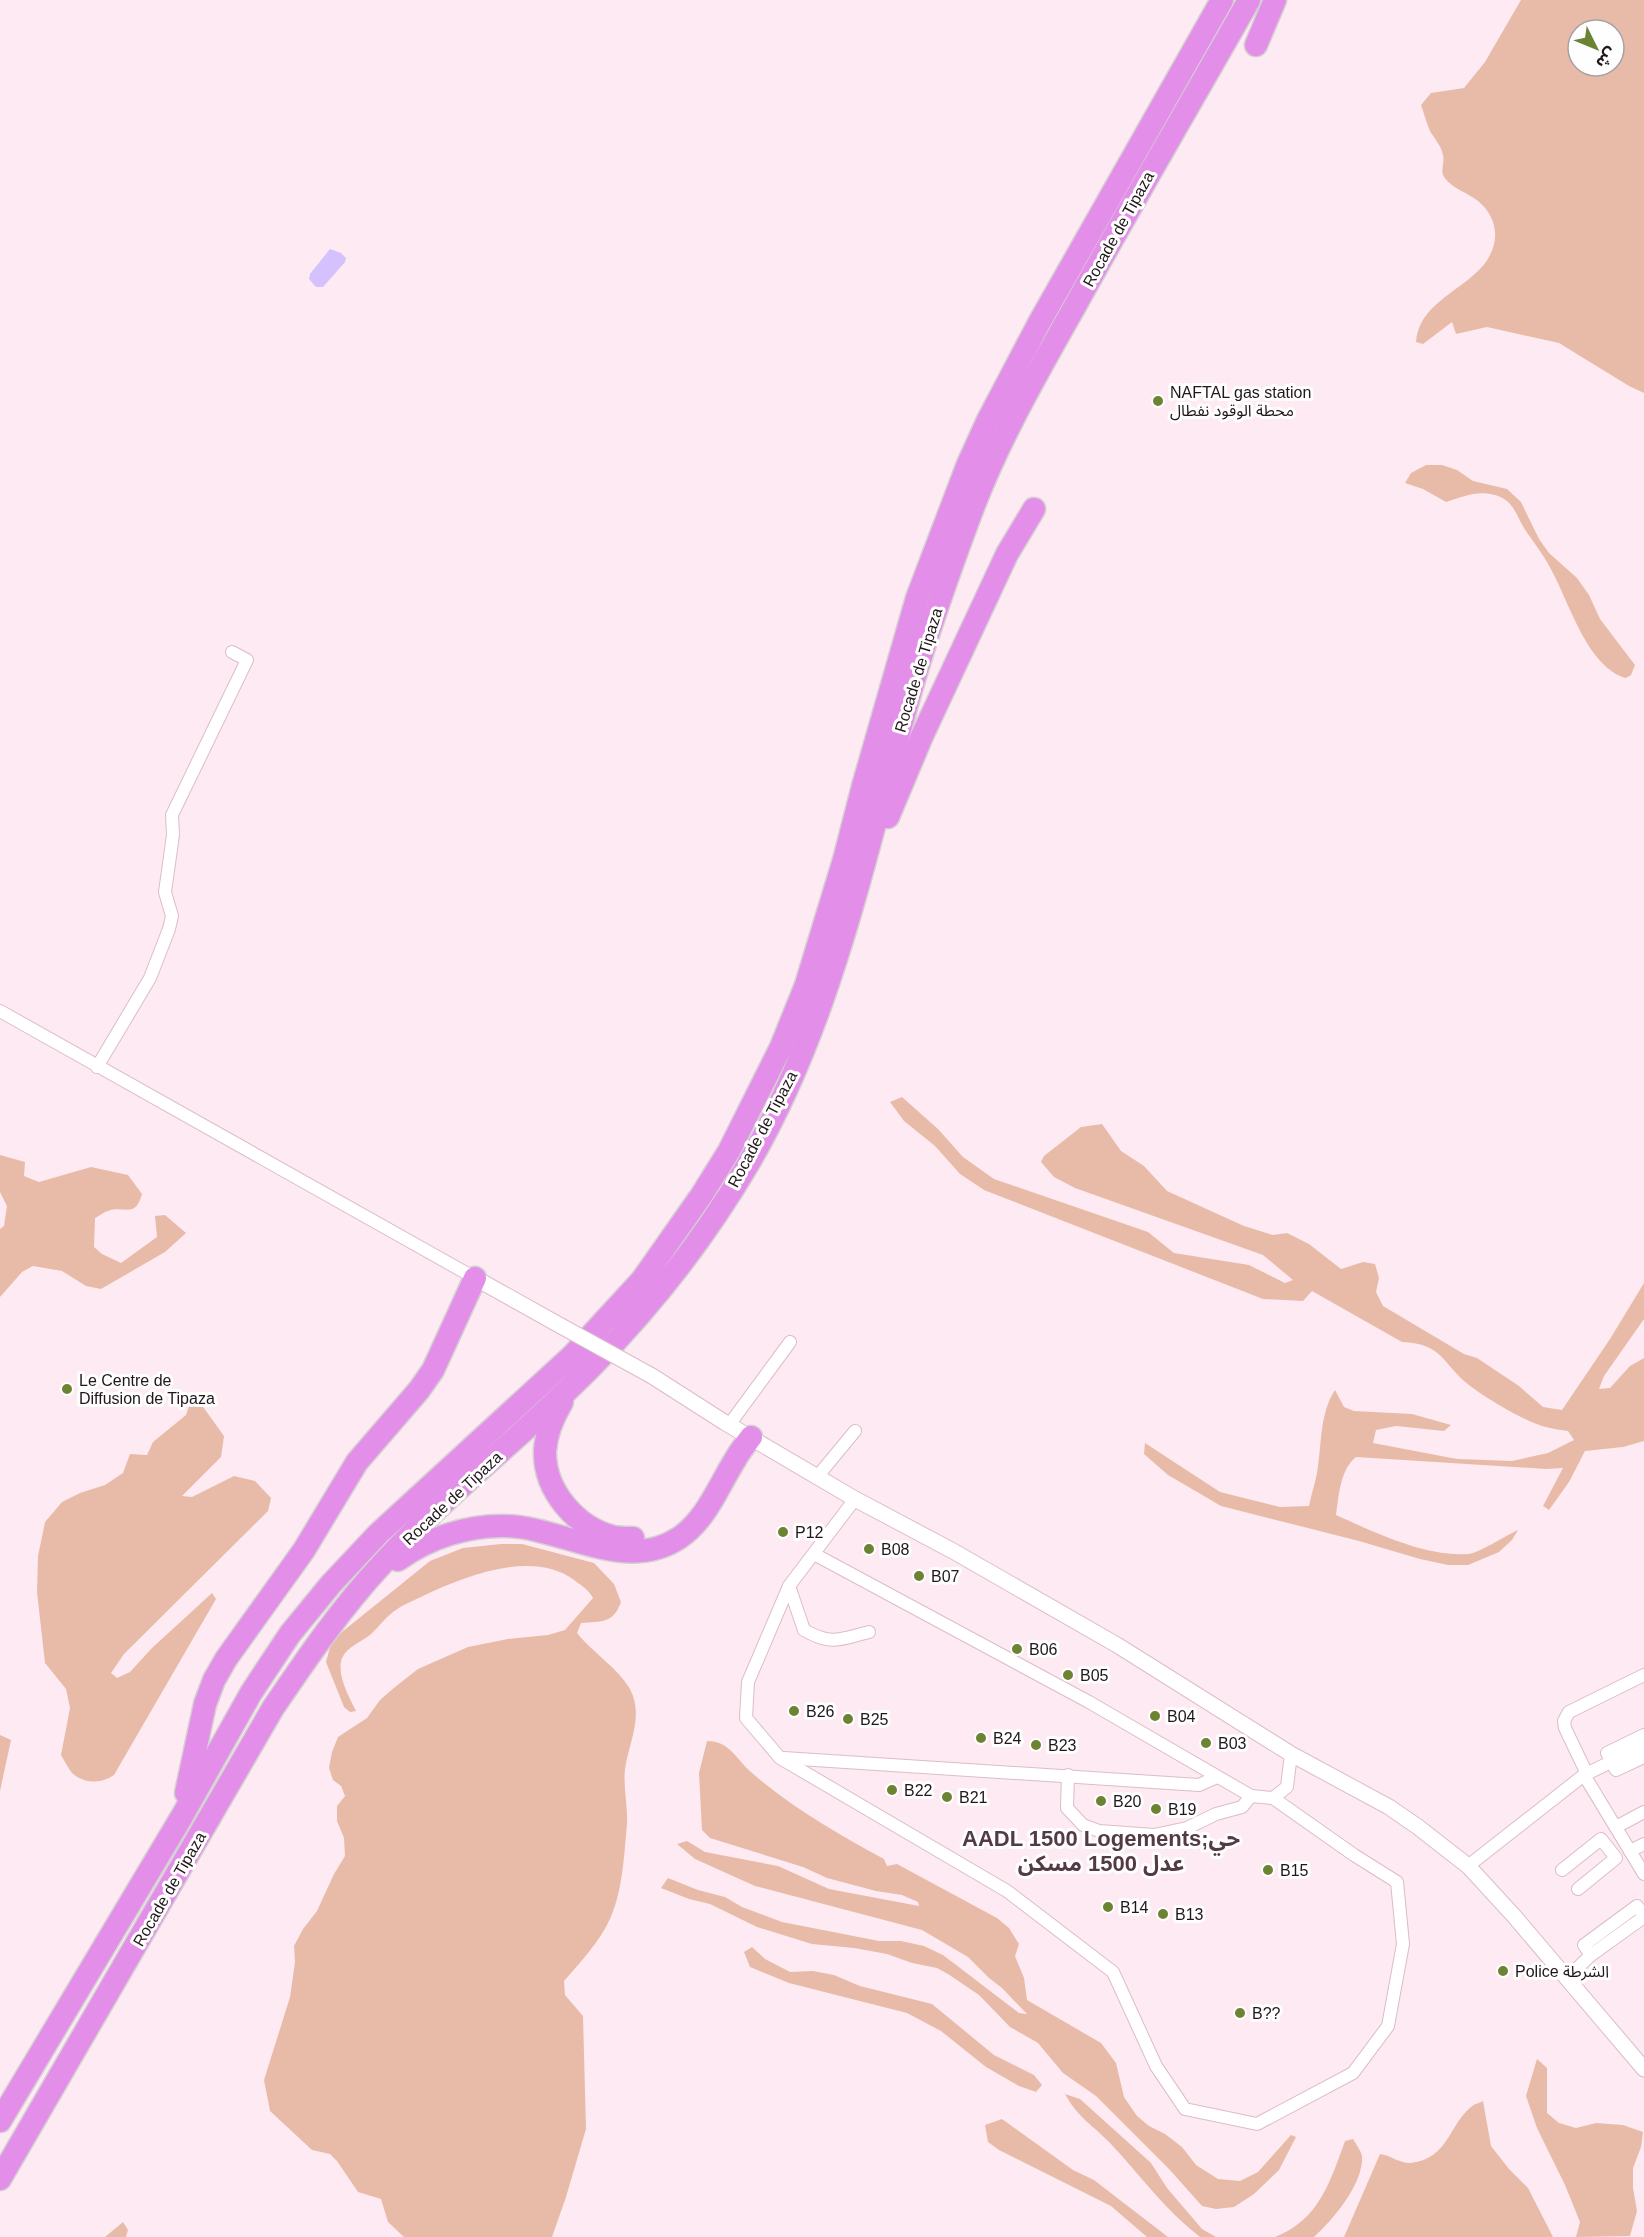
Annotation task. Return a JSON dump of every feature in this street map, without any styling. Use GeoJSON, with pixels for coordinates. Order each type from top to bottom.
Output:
{"type":"FeatureCollection","features":[{"type":"Feature","properties":{"kind":"highway","name":"Rocade de Tipaza"},"geometry":{"type":"LineString","coordinates":[[0,2121],[181,1818],[251,1693],[290,1634],[324,1592],[385,1527],[573,1355],[642,1280],[701,1196],[729,1150],[781,1047],[806,984],[838,880],[917,598],[968,464],[988,420],[1040,323],[1222,0]]}},
{"type":"Feature","properties":{"kind":"highway","name":"Rocade de Tipaza"},"geometry":{"type":"LineString","coordinates":[[0,2179],[273,1708],[351,1600],[382,1563],[422,1524],[509,1446],[596,1362],[661,1289],[748,1164],[787,1086],[839,954],[911,690],[934,616],[989,470],[1058,337],[1249,0]]}},
{"type":"Feature","properties":{"kind":"highway"},"geometry":{"type":"LineString","coordinates":[[1256,45],[1275,0]]}},
{"type":"Feature","properties":{"kind":"highway"},"geometry":{"type":"LineString","coordinates":[[864,861],[890,813],[922,736],[1007,554],[1034,509]]}},
{"type":"Feature","properties":{"kind":"highway"},"geometry":{"type":"LineString","coordinates":[[181,1818],[205,1704],[214,1680],[226,1659],[304,1550],[357,1462],[419,1390],[433,1370],[476,1278]]}},
{"type":"Feature","properties":{"kind":"highway"},"geometry":{"type":"LineString","coordinates":[[596,1362],[569,1391],[556,1411],[545,1452],[549,1475],[559,1498],[573,1515],[592,1528],[615,1538],[639,1538],[661,1531],[679,1520],[696,1499],[739,1431]]}},
{"type":"Feature","properties":{"kind":"highway"},"geometry":{"type":"LineString","coordinates":[[351,1600],[376,1576],[428,1542],[453,1533],[480,1528],[506,1526],[531,1530],[603,1549],[626,1551],[654,1549],[678,1538],[694,1525],[739,1431]]}},
{"type":"Feature","properties":{"kind":"street"},"geometry":{"type":"LineString","coordinates":[[96,1067],[150,978],[169,929],[172,916],[165,892],[173,835],[172,815],[247,660],[232,652]]}},
{"type":"Feature","properties":{"kind":"street"},"geometry":{"type":"LineString","coordinates":[[0,1011],[96,1067],[652,1376],[817,1477],[953,1551],[1117,1645],[1291,1754],[1389,1807],[1468,1866],[1644,2070]]}},
{"type":"Feature","properties":{"kind":"street"},"geometry":{"type":"LineString","coordinates":[[739,1431],[790,1342]]}},
{"type":"Feature","properties":{"kind":"street"},"geometry":{"type":"LineString","coordinates":[[817,1477],[855,1431]]}},
{"type":"Feature","properties":{"kind":"street"},"geometry":{"type":"LineString","coordinates":[[814,1554],[1089,1702],[1251,1796],[1273,1798],[1334,1842],[1397,1882],[1403,1944],[1388,2026],[1353,2073],[1257,2124],[1185,2109],[1156,2066],[1113,1972],[1007,1891],[780,1758],[746,1718],[748,1682],[789,1586],[855,1499]]}},
{"type":"Feature","properties":{"kind":"street"},"geometry":{"type":"LineString","coordinates":[[789,1586],[804,1630],[831,1641],[869,1632]]}},
{"type":"Feature","properties":{"kind":"street"},"geometry":{"type":"LineString","coordinates":[[1644,1675],[1569,1712],[1565,1717],[1565,1728],[1586,1774],[1644,1874]]}},
{"type":"Feature","properties":{"kind":"street"},"geometry":{"type":"LineString","coordinates":[[1644,1735],[1607,1753],[1616,1770],[1644,1757]]}},
{"type":"Feature","properties":{"kind":"street"},"geometry":{"type":"LineString","coordinates":[[1468,1866],[1586,1774],[1644,1746]]}},
{"type":"Feature","properties":{"kind":"street"},"geometry":{"type":"LineString","coordinates":[[1273,1798],[1287,1787],[1291,1754]]}},
{"type":"Feature","properties":{"kind":"street"},"geometry":{"type":"LineString","coordinates":[[780,1758],[1199,1785],[1217,1777]]}},
{"type":"Feature","properties":{"kind":"street"},"geometry":{"type":"LineString","coordinates":[[1068,1775],[1067,1808],[1083,1825],[1099,1831],[1155,1835],[1187,1828],[1216,1814],[1242,1807],[1251,1796]]}},
{"type":"Feature","properties":{"kind":"street"},"geometry":{"type":"LineString","coordinates":[[1616,1827],[1644,1813]]}},
{"type":"Feature","properties":{"kind":"street"},"geometry":{"type":"LineString","coordinates":[[1608,1848],[1623,1838]]}},
{"type":"Feature","properties":{"kind":"street"},"geometry":{"type":"LineString","coordinates":[[1562,1870],[1601,1839],[1616,1858],[1578,1889]]}},
{"type":"Feature","properties":{"kind":"street"},"geometry":{"type":"LineString","coordinates":[[1630,1851],[1644,1844]]}},
{"type":"Feature","properties":{"kind":"street"},"geometry":{"type":"LineString","coordinates":[[1567,1978],[1592,1955],[1644,1916]]}},
{"type":"Feature","properties":{"kind":"shaded area"},"geometry":{"type":"Polygon","coordinates":[[[1521,0],[1644,0],[1644,393],[1559,343],[1487,327],[1456,334],[1452,322],[1423,344],[1416,342],[1424,318],[1440,301],[1480,269],[1487,261],[1494,243],[1494,225],[1486,209],[1474,198],[1451,185],[1444,177],[1442,152],[1430,131],[1421,105],[1431,93],[1464,88],[1485,62],[1521,0]]]}},
{"type":"Feature","properties":{"kind":"shaded area"},"geometry":{"type":"Polygon","coordinates":[[[330,249],[341,253],[346,258],[345,262],[323,287],[316,287],[309,279],[310,274],[330,249]]]}},
{"type":"Feature","properties":{"kind":"shaded area"},"geometry":{"type":"Polygon","coordinates":[[[1426,465],[1442,465],[1457,470],[1473,481],[1507,489],[1521,502],[1539,539],[1549,553],[1577,578],[1589,595],[1600,619],[1635,665],[1631,675],[1626,678],[1613,672],[1591,649],[1551,569],[1510,504],[1495,495],[1482,493],[1446,502],[1423,489],[1405,483],[1411,473],[1426,465]]]}},
{"type":"Feature","properties":{"kind":"shaded area"},"geometry":{"type":"Polygon","coordinates":[[[902,1097],[938,1129],[963,1157],[994,1179],[1148,1232],[1174,1253],[1249,1265],[1285,1283],[1293,1280],[1263,1255],[1075,1188],[1054,1177],[1041,1162],[1044,1156],[1081,1127],[1102,1124],[1121,1151],[1144,1166],[1167,1191],[1244,1226],[1273,1235],[1287,1233],[1309,1244],[1341,1269],[1363,1262],[1375,1264],[1379,1278],[1376,1292],[1383,1306],[1464,1354],[1477,1358],[1519,1386],[1543,1407],[1562,1410],[1610,1339],[1644,1283],[1644,1319],[1604,1376],[1599,1389],[1610,1388],[1630,1366],[1644,1358],[1644,1441],[1623,1447],[1585,1451],[1569,1482],[1549,1510],[1543,1506],[1563,1468],[1546,1469],[1356,1457],[1351,1462],[1341,1483],[1336,1515],[1383,1536],[1435,1552],[1468,1554],[1485,1548],[1518,1530],[1512,1540],[1499,1552],[1468,1565],[1448,1565],[1420,1559],[1221,1506],[1168,1475],[1144,1454],[1145,1443],[1220,1492],[1280,1507],[1309,1506],[1317,1473],[1326,1410],[1335,1390],[1344,1407],[1354,1411],[1412,1414],[1451,1425],[1444,1431],[1396,1426],[1376,1430],[1373,1443],[1457,1459],[1512,1461],[1548,1453],[1574,1440],[1568,1431],[1538,1425],[1485,1396],[1460,1377],[1441,1356],[1426,1346],[1402,1342],[1312,1291],[1303,1301],[1263,1299],[984,1190],[960,1174],[935,1146],[904,1121],[890,1102],[902,1097]]]}},
{"type":"Feature","properties":{"kind":"shaded area"},"geometry":{"type":"Polygon","coordinates":[[[0,1155],[25,1162],[24,1176],[39,1182],[91,1167],[128,1175],[142,1194],[136,1206],[129,1210],[108,1211],[95,1218],[94,1247],[102,1254],[121,1263],[157,1237],[155,1216],[165,1215],[186,1233],[165,1252],[101,1289],[86,1286],[62,1271],[33,1266],[22,1272],[0,1297],[0,1229],[4,1226],[7,1206],[0,1192],[0,1155]]]}},
{"type":"Feature","properties":{"kind":"shaded area"},"geometry":{"type":"Polygon","coordinates":[[[190,1403],[201,1404],[224,1436],[221,1457],[182,1496],[192,1497],[234,1476],[255,1481],[271,1498],[268,1511],[124,1654],[111,1673],[117,1678],[130,1672],[152,1648],[212,1593],[216,1599],[114,1775],[98,1781],[87,1781],[72,1773],[61,1755],[70,1708],[66,1689],[45,1663],[37,1592],[38,1556],[45,1522],[62,1502],[105,1485],[123,1473],[130,1454],[147,1455],[153,1442],[186,1415],[190,1403]]]}},
{"type":"Feature","properties":{"kind":"shaded area"},"geometry":{"type":"Polygon","coordinates":[[[522,1544],[594,1563],[614,1584],[621,1602],[610,1618],[581,1623],[577,1633],[625,1681],[636,1709],[636,1719],[625,1769],[627,1824],[622,1872],[618,1896],[606,1927],[564,1981],[565,1995],[583,2016],[586,2129],[552,2237],[404,2237],[388,2222],[381,2199],[358,2192],[330,2154],[312,2150],[270,2111],[264,2080],[290,1997],[295,1962],[294,1946],[303,1929],[317,1911],[345,1856],[344,1838],[337,1821],[337,1806],[345,1796],[341,1786],[333,1780],[329,1768],[338,1737],[367,1718],[380,1700],[418,1669],[468,1647],[508,1639],[548,1635],[565,1630],[593,1598],[582,1586],[558,1571],[520,1566],[479,1574],[425,1595],[393,1612],[370,1635],[344,1654],[341,1665],[342,1678],[356,1711],[350,1712],[344,1707],[326,1662],[332,1640],[430,1561],[463,1548],[522,1544]]]}},
{"type":"Feature","properties":{"kind":"shaded area"},"geometry":{"type":"Polygon","coordinates":[[[0,1735],[11,1740],[0,1791],[0,1735]]]}},
{"type":"Feature","properties":{"kind":"shaded area"},"geometry":{"type":"Polygon","coordinates":[[[707,1741],[727,1747],[751,1772],[781,1796],[832,1830],[884,1859],[887,1866],[897,1864],[997,1918],[1009,1928],[1019,1944],[1015,1956],[1024,1978],[1027,2000],[1101,2043],[1116,2063],[1124,2097],[1137,2116],[1182,2147],[1196,2165],[1218,2179],[1240,2181],[1258,2172],[1291,2135],[1296,2137],[1279,2170],[1254,2194],[1234,2207],[1216,2209],[1202,2206],[1169,2169],[1096,2096],[1063,2073],[1038,2043],[1010,2027],[979,1995],[948,1974],[937,1968],[912,1963],[887,1954],[812,1944],[757,1927],[710,1904],[661,1888],[668,1878],[698,1890],[725,1897],[742,1907],[782,1922],[879,1941],[901,1941],[924,1946],[943,1955],[1019,2013],[1027,2014],[968,1957],[922,1930],[755,1886],[695,1859],[677,1844],[687,1841],[705,1852],[778,1866],[829,1889],[919,1906],[918,1902],[902,1895],[876,1891],[827,1878],[803,1867],[710,1838],[702,1830],[699,1773],[707,1741]]]}},
{"type":"Feature","properties":{"kind":"shaded area"},"geometry":{"type":"Polygon","coordinates":[[[752,1947],[765,1959],[790,1972],[813,1971],[834,1975],[860,1986],[932,2004],[994,2055],[1034,2075],[1042,2085],[1036,2092],[1019,2086],[986,2067],[941,2031],[907,2013],[789,1983],[750,1967],[744,1952],[752,1947]]]}},
{"type":"Feature","properties":{"kind":"shaded area"},"geometry":{"type":"Polygon","coordinates":[[[1537,2059],[1547,2068],[1547,2113],[1559,2123],[1576,2128],[1596,2123],[1623,2125],[1643,2132],[1641,2147],[1633,2168],[1633,2188],[1637,2211],[1630,2236],[1576,2237],[1580,2222],[1537,2128],[1526,2096],[1537,2059]]]}},
{"type":"Feature","properties":{"kind":"shaded area"},"geometry":{"type":"Polygon","coordinates":[[[1065,2094],[1080,2099],[1151,2163],[1167,2188],[1202,2229],[1216,2237],[1200,2237],[1187,2227],[1111,2144],[1081,2115],[1065,2094]]]}},
{"type":"Feature","properties":{"kind":"shaded area"},"geometry":{"type":"Polygon","coordinates":[[[1483,2101],[1491,2146],[1528,2188],[1553,2237],[1344,2237],[1380,2154],[1407,2163],[1424,2160],[1441,2148],[1457,2123],[1471,2107],[1483,2101]]]}},
{"type":"Feature","properties":{"kind":"shaded area"},"geometry":{"type":"Polygon","coordinates":[[[1002,2119],[1073,2170],[1094,2180],[1168,2237],[1147,2237],[1111,2206],[999,2150],[988,2142],[985,2125],[1002,2119]]]}},
{"type":"Feature","properties":{"kind":"shaded area"},"geometry":{"type":"Polygon","coordinates":[[[1353,2139],[1362,2156],[1361,2167],[1353,2189],[1338,2211],[1314,2237],[1275,2237],[1290,2230],[1313,2210],[1328,2185],[1345,2141],[1353,2139]]]}},
{"type":"Feature","properties":{"kind":"shaded area"},"geometry":{"type":"Polygon","coordinates":[[[123,2222],[128,2230],[126,2237],[105,2237],[123,2222]]]}},
{"type":"Feature","properties":{"kind":"place","name":"NAFTAL gas station محطة الوقود نفطال"},"geometry":{"type":"Point","coordinates":[1158,401]}},
{"type":"Feature","properties":{"kind":"place","name":"Le Centre de Diffusion de Tipaza"},"geometry":{"type":"Point","coordinates":[67,1389]}},
{"type":"Feature","properties":{"kind":"place","name":"P12"},"geometry":{"type":"Point","coordinates":[783,1532]}},
{"type":"Feature","properties":{"kind":"place","name":"B08"},"geometry":{"type":"Point","coordinates":[869,1549]}},
{"type":"Feature","properties":{"kind":"place","name":"B07"},"geometry":{"type":"Point","coordinates":[919,1576]}},
{"type":"Feature","properties":{"kind":"place","name":"B06"},"geometry":{"type":"Point","coordinates":[1017,1649]}},
{"type":"Feature","properties":{"kind":"place","name":"B05"},"geometry":{"type":"Point","coordinates":[1068,1675]}},
{"type":"Feature","properties":{"kind":"place","name":"B26"},"geometry":{"type":"Point","coordinates":[794,1711]}},
{"type":"Feature","properties":{"kind":"place","name":"B04"},"geometry":{"type":"Point","coordinates":[1155,1716]}},
{"type":"Feature","properties":{"kind":"place","name":"B25"},"geometry":{"type":"Point","coordinates":[848,1719]}},
{"type":"Feature","properties":{"kind":"place","name":"B24"},"geometry":{"type":"Point","coordinates":[981,1738]}},
{"type":"Feature","properties":{"kind":"place","name":"B03"},"geometry":{"type":"Point","coordinates":[1206,1743]}},
{"type":"Feature","properties":{"kind":"place","name":"B23"},"geometry":{"type":"Point","coordinates":[1036,1745]}},
{"type":"Feature","properties":{"kind":"place","name":"B22"},"geometry":{"type":"Point","coordinates":[892,1790]}},
{"type":"Feature","properties":{"kind":"place","name":"B21"},"geometry":{"type":"Point","coordinates":[947,1797]}},
{"type":"Feature","properties":{"kind":"place","name":"B20"},"geometry":{"type":"Point","coordinates":[1101,1801]}},
{"type":"Feature","properties":{"kind":"place","name":"B19"},"geometry":{"type":"Point","coordinates":[1156,1809]}},
{"type":"Feature","properties":{"kind":"place","name":"B15"},"geometry":{"type":"Point","coordinates":[1268,1870]}},
{"type":"Feature","properties":{"kind":"place","name":"B14"},"geometry":{"type":"Point","coordinates":[1108,1907]}},
{"type":"Feature","properties":{"kind":"place","name":"B13"},"geometry":{"type":"Point","coordinates":[1163,1914]}},
{"type":"Feature","properties":{"kind":"place","name":"Police الشرطة"},"geometry":{"type":"Point","coordinates":[1503,1971]}},
{"type":"Feature","properties":{"kind":"place","name":"B??"},"geometry":{"type":"Point","coordinates":[1240,2013]}},
{"type":"Feature","properties":{"kind":"district","name":"AADL 1500 Logements;حي عدل 1500 مسكن"},"geometry":{"type":"Point","coordinates":[1101,1850]}}]}
